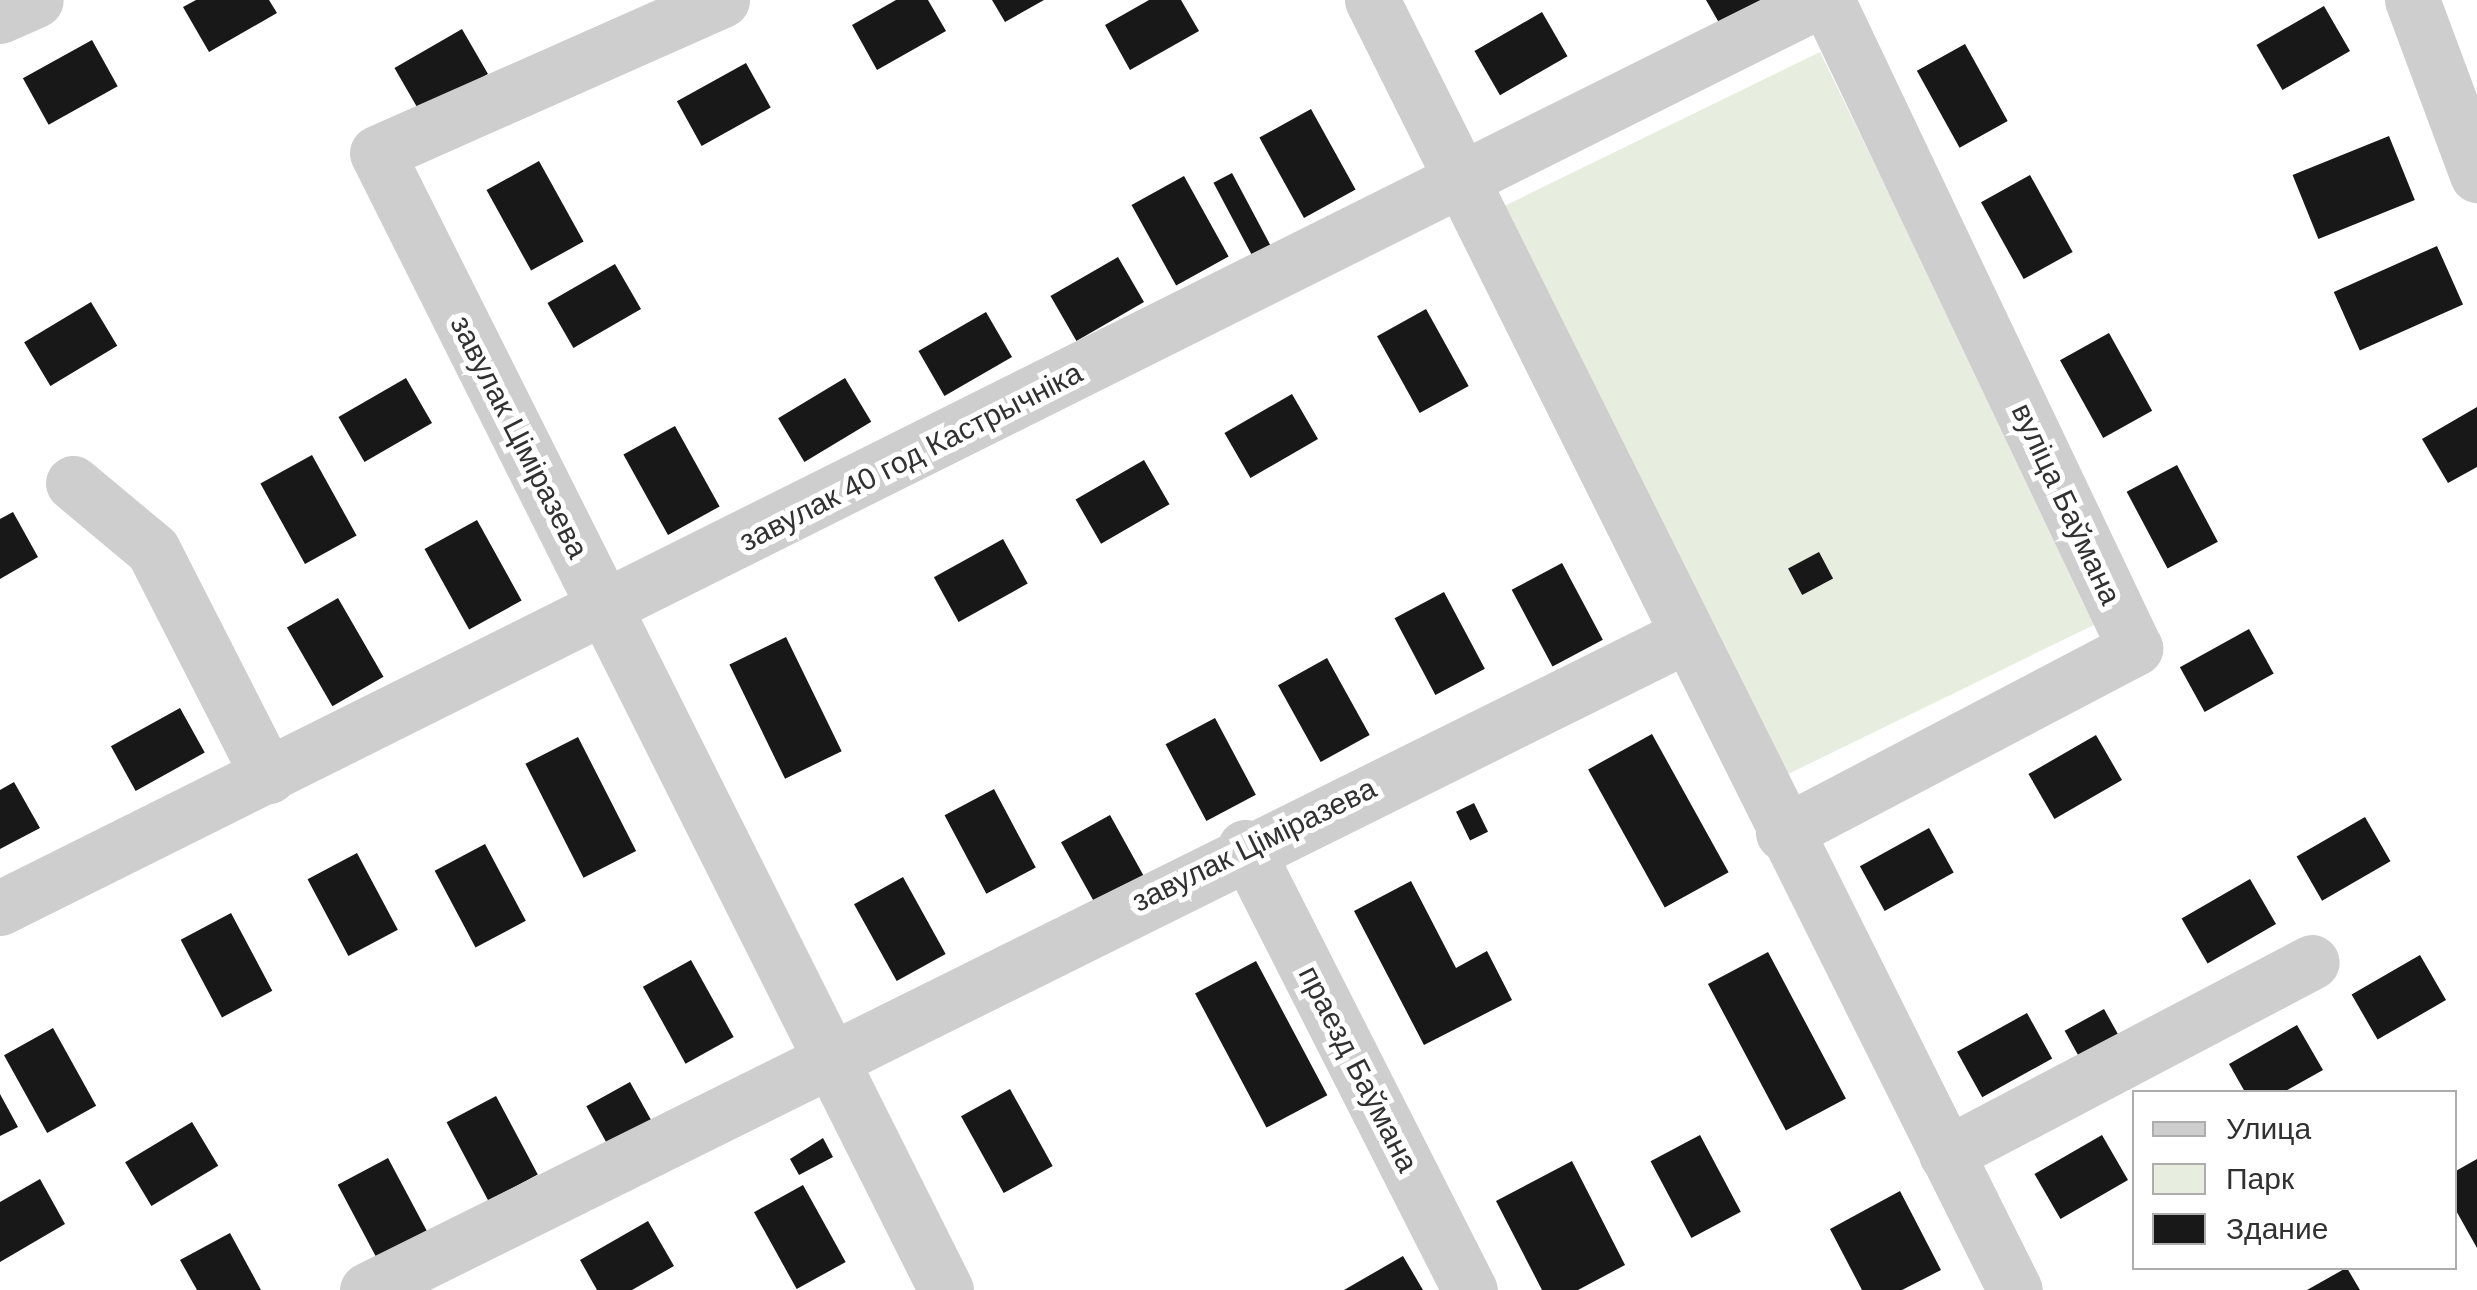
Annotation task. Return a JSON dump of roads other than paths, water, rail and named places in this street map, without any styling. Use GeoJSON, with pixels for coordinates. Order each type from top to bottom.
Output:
{"type":"FeatureCollection","features":[{"type":"Feature","properties":{"kind":"street"},"geometry":{"type":"LineString","coordinates":[[0,16],[36,0]]}},
{"type":"Feature","properties":{"kind":"street","name":"завулак Ціміразева"},"geometry":{"type":"LineString","coordinates":[[722,0],[377,152],[946,1290]]}},
{"type":"Feature","properties":{"kind":"street"},"geometry":{"type":"LineString","coordinates":[[1372,0],[1684,637],[2015,1290]]}},
{"type":"Feature","properties":{"kind":"street","name":"завулак 40 год Кастрычніка"},"geometry":{"type":"LineString","coordinates":[[0,908],[1824,0]]}},
{"type":"Feature","properties":{"kind":"street","name":"вуліца Баўмана"},"geometry":{"type":"LineString","coordinates":[[1783,832],[2135,648],[1824,0]]}},
{"type":"Feature","properties":{"kind":"street"},"geometry":{"type":"LineString","coordinates":[[2412,0],[2477,175]]}},
{"type":"Feature","properties":{"kind":"street"},"geometry":{"type":"LineString","coordinates":[[72,483],[154,550],[268,776]]}},
{"type":"Feature","properties":{"kind":"street","name":"завулак Ціміразева"},"geometry":{"type":"LineString","coordinates":[[367,1290],[1245,847],[1684,637]]}},
{"type":"Feature","properties":{"kind":"street","name":"праезд Баўмана"},"geometry":{"type":"LineString","coordinates":[[1245,847],[1470,1290]]}},
{"type":"Feature","properties":{"kind":"street"},"geometry":{"type":"LineString","coordinates":[[1946,1154],[2312,962]]}}]}
